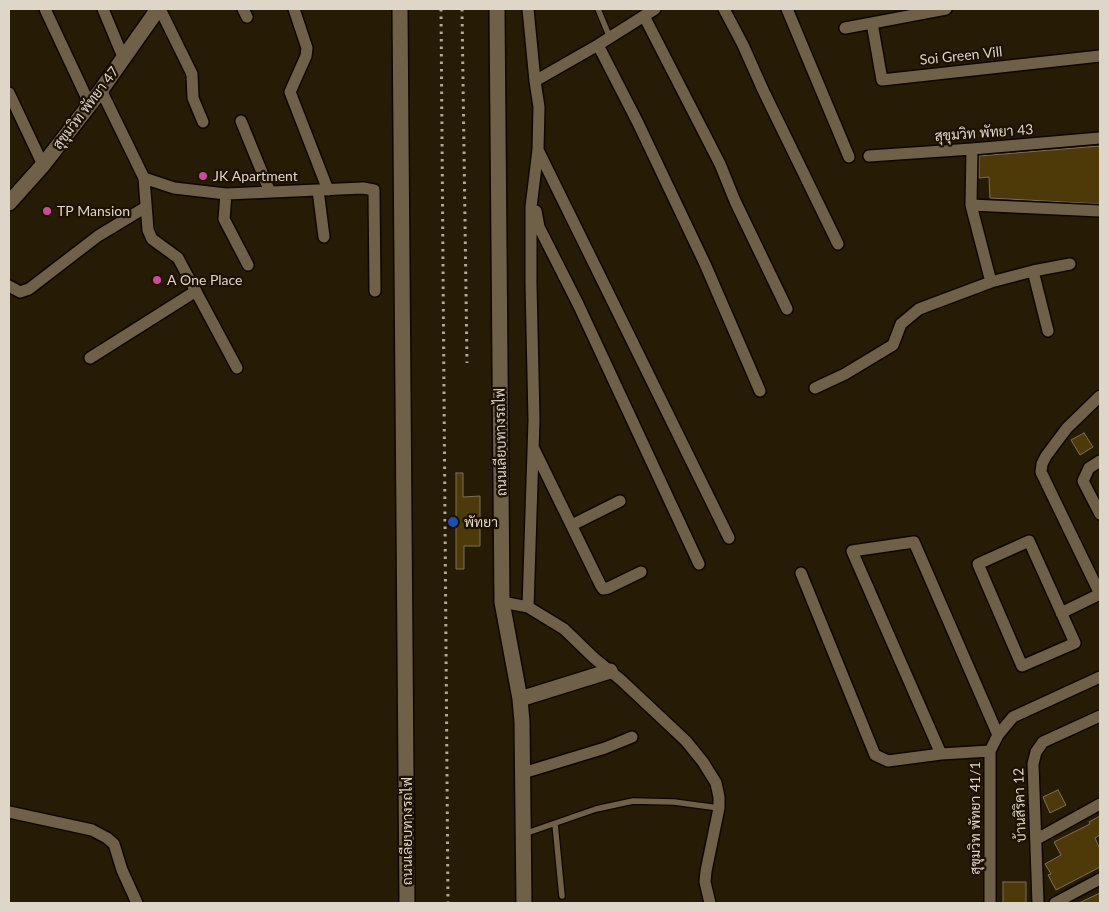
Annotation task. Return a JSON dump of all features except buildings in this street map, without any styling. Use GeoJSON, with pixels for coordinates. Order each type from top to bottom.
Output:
{"type":"FeatureCollection","features":[{"type":"Feature","properties":{"kind":"street"},"geometry":{"type":"LineString","coordinates":[[45,9],[90,105]]}},
{"type":"Feature","properties":{"kind":"street"},"geometry":{"type":"LineString","coordinates":[[103,9],[123,57]]}},
{"type":"Feature","properties":{"kind":"street"},"geometry":{"type":"LineString","coordinates":[[159,9],[192,74],[193,98],[203,122]]}},
{"type":"Feature","properties":{"kind":"street","name":"สุขุมวิท พัทยา 47"},"geometry":{"type":"LineString","coordinates":[[9,203],[102,90],[123,57],[159,9]]}},
{"type":"Feature","properties":{"kind":"street"},"geometry":{"type":"LineString","coordinates":[[294,9],[307,48],[306,56],[290,92],[323,190],[324,237]]}},
{"type":"Feature","properties":{"kind":"street","name":"ถนนเลียบทางรถไฟ"},"geometry":{"type":"LineString","coordinates":[[400,9],[407,903]]}},
{"type":"Feature","properties":{"kind":"street","name":"ถนนเลียบทางรถไฟ"},"geometry":{"type":"LineString","coordinates":[[497,9],[502,602],[520,700],[523,773],[524,903]]}},
{"type":"Feature","properties":{"kind":"street"},"geometry":{"type":"LineString","coordinates":[[528,9],[539,107],[536,213],[539,227],[578,304],[699,564]]}},
{"type":"Feature","properties":{"kind":"street"},"geometry":{"type":"LineString","coordinates":[[535,81],[598,46],[655,9]]}},
{"type":"Feature","properties":{"kind":"street"},"geometry":{"type":"LineString","coordinates":[[724,9],[838,244]]}},
{"type":"Feature","properties":{"kind":"street"},"geometry":{"type":"LineString","coordinates":[[787,9],[849,157]]}},
{"type":"Feature","properties":{"kind":"street"},"geometry":{"type":"LineString","coordinates":[[845,28],[946,9]]}},
{"type":"Feature","properties":{"kind":"street"},"geometry":{"type":"LineString","coordinates":[[644,16],[720,164],[735,201],[787,309]]}},
{"type":"Feature","properties":{"kind":"street","name":"Soi Green Vill"},"geometry":{"type":"LineString","coordinates":[[872,23],[882,80],[1100,56]]}},
{"type":"Feature","properties":{"kind":"street"},"geometry":{"type":"LineString","coordinates":[[598,46],[638,123],[684,220],[760,391]]}},
{"type":"Feature","properties":{"kind":"street"},"geometry":{"type":"LineString","coordinates":[[102,90],[144,178],[148,230],[152,239],[178,258],[237,368]]}},
{"type":"Feature","properties":{"kind":"street"},"geometry":{"type":"LineString","coordinates":[[9,93],[43,164]]}},
{"type":"Feature","properties":{"kind":"street"},"geometry":{"type":"LineString","coordinates":[[241,121],[270,192]]}},
{"type":"Feature","properties":{"kind":"street","name":"สุขุมวิท พัทยา 43"},"geometry":{"type":"LineString","coordinates":[[869,156],[1100,138]]}},
{"type":"Feature","properties":{"kind":"street"},"geometry":{"type":"LineString","coordinates":[[972,149],[971,205],[992,282]]}},
{"type":"Feature","properties":{"kind":"street"},"geometry":{"type":"LineString","coordinates":[[528,607],[533,448],[531,207],[537,156]]}},
{"type":"Feature","properties":{"kind":"street"},"geometry":{"type":"LineString","coordinates":[[537,156],[729,538]]}},
{"type":"Feature","properties":{"kind":"street"},"geometry":{"type":"LineString","coordinates":[[144,178],[174,188],[226,194],[363,188],[374,190],[375,291]]}},
{"type":"Feature","properties":{"kind":"street"},"geometry":{"type":"LineString","coordinates":[[226,194],[224,219],[248,265]]}},
{"type":"Feature","properties":{"kind":"street"},"geometry":{"type":"LineString","coordinates":[[971,205],[1100,211]]}},
{"type":"Feature","properties":{"kind":"street"},"geometry":{"type":"LineString","coordinates":[[9,286],[20,292],[29,289],[98,236],[146,207]]}},
{"type":"Feature","properties":{"kind":"street"},"geometry":{"type":"LineString","coordinates":[[815,388],[845,374],[893,345],[901,324],[919,309],[992,282],[1070,264]]}},
{"type":"Feature","properties":{"kind":"street"},"geometry":{"type":"LineString","coordinates":[[1033,271],[1048,331]]}},
{"type":"Feature","properties":{"kind":"street"},"geometry":{"type":"LineString","coordinates":[[90,358],[196,291]]}},
{"type":"Feature","properties":{"kind":"street"},"geometry":{"type":"LineString","coordinates":[[1061,613],[1100,594],[1041,472],[1042,464],[1067,428],[1100,396]]}},
{"type":"Feature","properties":{"kind":"street"},"geometry":{"type":"LineString","coordinates":[[533,448],[601,586],[604,588],[641,572]]}},
{"type":"Feature","properties":{"kind":"street"},"geometry":{"type":"LineString","coordinates":[[1100,461],[1089,468],[1083,480],[1100,514]]}},
{"type":"Feature","properties":{"kind":"street"},"geometry":{"type":"LineString","coordinates":[[572,526],[620,501]]}},
{"type":"Feature","properties":{"kind":"street"},"geometry":{"type":"LineString","coordinates":[[1029,541],[1061,613],[1075,643],[1022,666],[978,564],[1029,541]]}},
{"type":"Feature","properties":{"kind":"street"},"geometry":{"type":"LineString","coordinates":[[941,754],[852,551],[914,542],[998,735]]}},
{"type":"Feature","properties":{"kind":"street"},"geometry":{"type":"LineString","coordinates":[[801,573],[875,755],[888,761],[941,754],[990,751]]}},
{"type":"Feature","properties":{"kind":"street"},"geometry":{"type":"LineString","coordinates":[[502,602],[528,607],[564,629],[686,741],[703,762],[716,783],[719,797],[719,808],[705,882],[710,903]]}},
{"type":"Feature","properties":{"kind":"street"},"geometry":{"type":"LineString","coordinates":[[520,700],[610,671]]}},
{"type":"Feature","properties":{"kind":"street","name":"สุขุมวิท พัทยา 41/1"},"geometry":{"type":"LineString","coordinates":[[990,903],[990,751],[998,735],[1013,717],[1100,677]]}},
{"type":"Feature","properties":{"kind":"street","name":"บ้านสิริคา 12"},"geometry":{"type":"LineString","coordinates":[[1038,903],[1033,764],[1036,752],[1042,742],[1100,716]]}},
{"type":"Feature","properties":{"kind":"street"},"geometry":{"type":"LineString","coordinates":[[523,773],[605,748],[632,736]]}},
{"type":"Feature","properties":{"kind":"street"},"geometry":{"type":"LineString","coordinates":[[1037,839],[1100,804]]}},
{"type":"Feature","properties":{"kind":"street"},"geometry":{"type":"LineString","coordinates":[[9,812],[92,830],[107,838],[114,844],[122,870],[137,903]]}},
{"type":"Feature","properties":{"kind":"street"},"geometry":{"type":"LineString","coordinates":[[1055,903],[1100,879]]}},
{"type":"Feature","properties":{"kind":"lane"},"geometry":{"type":"LineString","coordinates":[[598,9],[610,38]]}},
{"type":"Feature","properties":{"kind":"lane"},"geometry":{"type":"LineString","coordinates":[[524,834],[596,809],[633,802],[674,802],[719,808]]}},
{"type":"Feature","properties":{"kind":"lane"},"geometry":{"type":"LineString","coordinates":[[555,824],[562,896]]}},
{"type":"Feature","properties":{"kind":"railway"},"geometry":{"type":"LineString","coordinates":[[441,9],[448,903]]}},
{"type":"Feature","properties":{"kind":"railway"},"geometry":{"type":"LineString","coordinates":[[462,9],[467,363]]}},
{"type":"Feature","properties":{"kind":"place","name":"JK Apartment"},"geometry":{"type":"Point","coordinates":[203,176]}},
{"type":"Feature","properties":{"kind":"place","name":"TP Mansion"},"geometry":{"type":"Point","coordinates":[47,211]}},
{"type":"Feature","properties":{"kind":"place","name":"A One Place"},"geometry":{"type":"Point","coordinates":[157,280]}},
{"type":"Feature","properties":{"kind":"place","name":"พัทยา"},"geometry":{"type":"Point","coordinates":[453,522]}}]}
